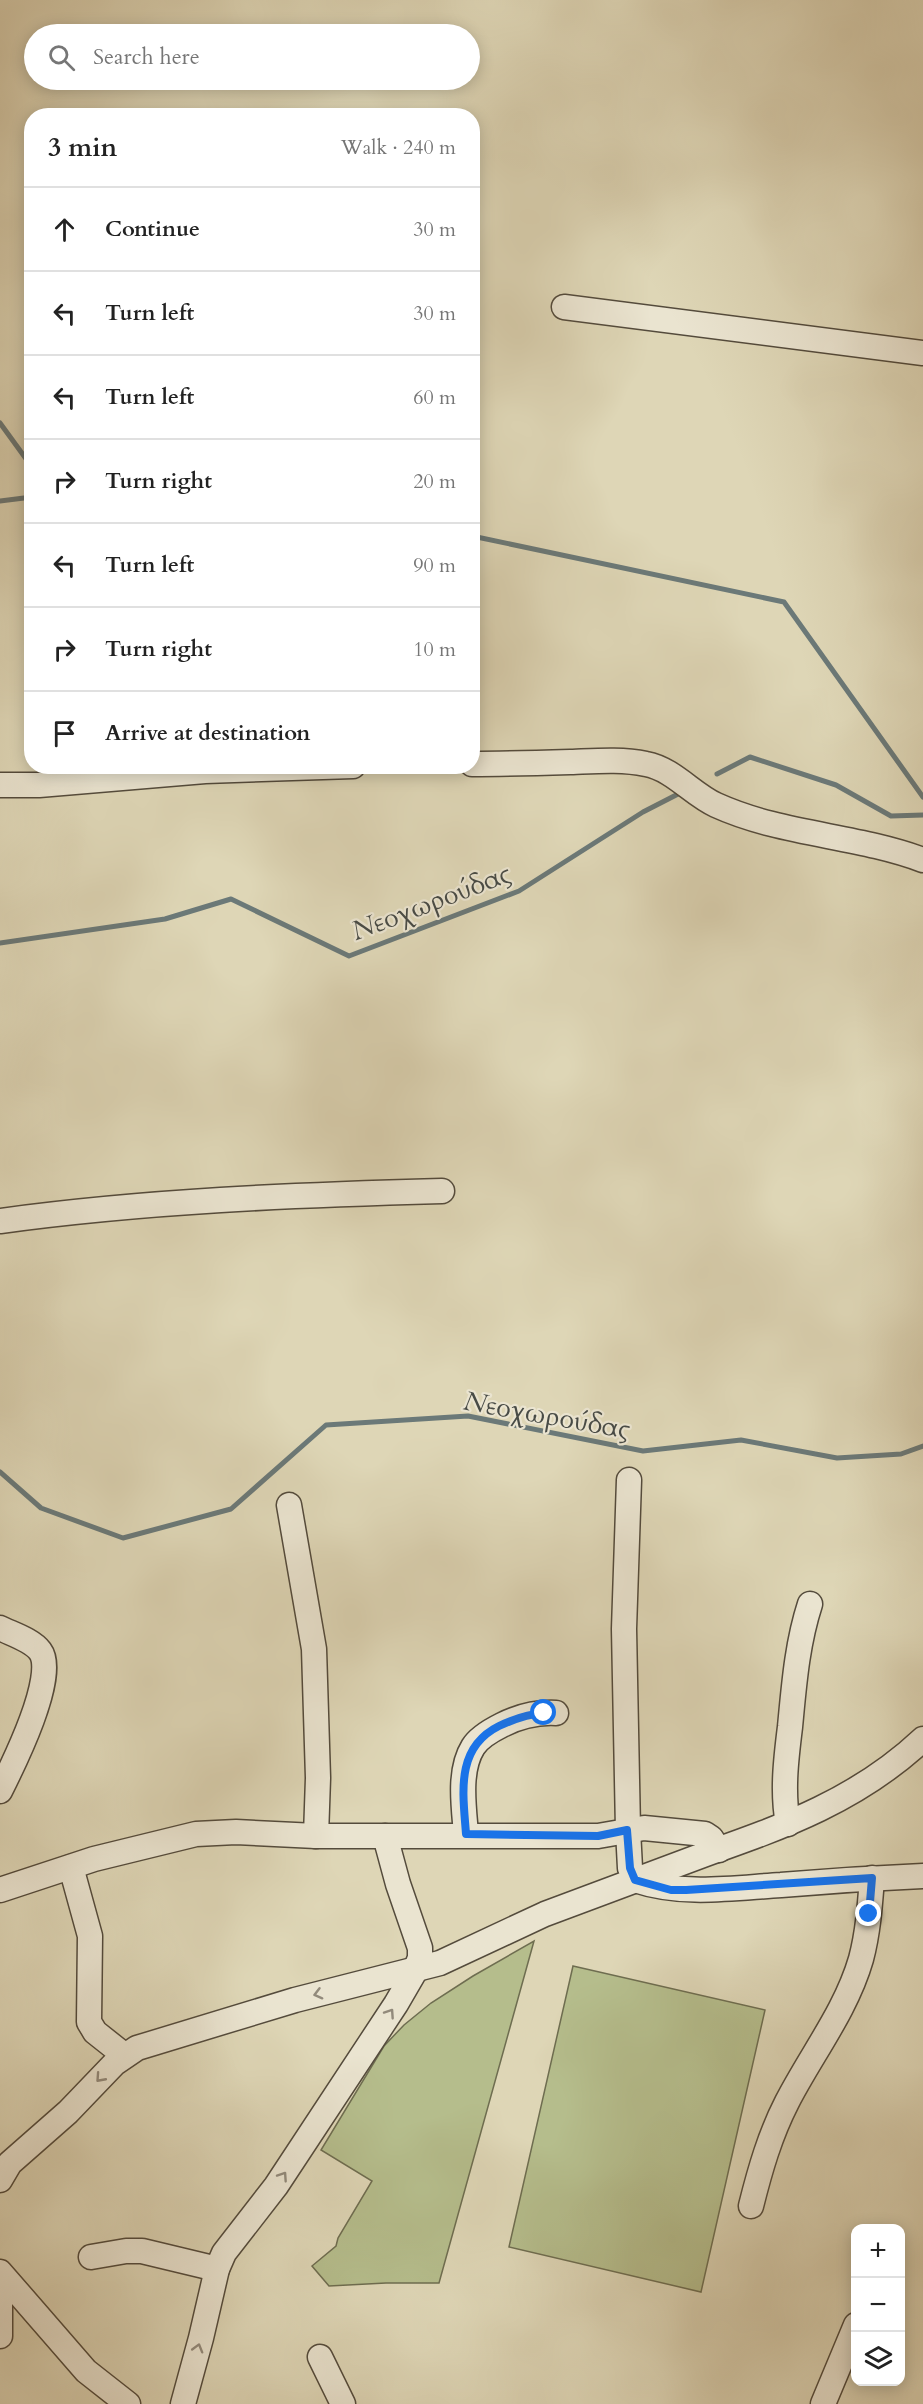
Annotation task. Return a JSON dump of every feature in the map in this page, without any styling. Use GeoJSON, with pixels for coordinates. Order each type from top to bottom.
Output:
{"type":"FeatureCollection","features":[{"type":"Feature","properties":{"kind":"street"},"geometry":{"type":"LineString","coordinates":[[564,308],[923,353]]}},
{"type":"Feature","properties":{"kind":"street"},"geometry":{"type":"LineString","coordinates":[[480,764],[609,761],[648,764],[672,776],[715,805],[821,836],[894,849],[923,860]]}},
{"type":"Feature","properties":{"kind":"street"},"geometry":{"type":"LineString","coordinates":[[0,785],[39,785],[169,774]]}},
{"type":"Feature","properties":{"kind":"street"},"geometry":{"type":"LineString","coordinates":[[0,1221],[165,1203],[442,1191]]}},
{"type":"Feature","properties":{"kind":"street"},"geometry":{"type":"LineString","coordinates":[[629,1480],[624,1629],[627,1830],[630,1868],[635,1880]]}},
{"type":"Feature","properties":{"kind":"street"},"geometry":{"type":"LineString","coordinates":[[289,1505],[314,1649],[318,1778],[316,1836]]}},
{"type":"Feature","properties":{"kind":"street"},"geometry":{"type":"LineString","coordinates":[[788,1824],[785,1787],[793,1689],[800,1641],[810,1604]]}},
{"type":"Feature","properties":{"kind":"street"},"geometry":{"type":"LineString","coordinates":[[0,1628],[35,1646],[45,1659],[44,1679],[28,1731],[0,1791]]}},
{"type":"Feature","properties":{"kind":"street"},"geometry":{"type":"LineString","coordinates":[[466,1834],[463,1794],[466,1767],[473,1747],[488,1732],[509,1721],[529,1714],[556,1713]]}},
{"type":"Feature","properties":{"kind":"street"},"geometry":{"type":"LineString","coordinates":[[0,2180],[10,2163],[68,2112],[124,2055],[145,2045],[237,2016],[450,1960],[511,1928],[788,1824],[854,1792],[888,1769],[923,1739]]}},
{"type":"Feature","properties":{"kind":"street"},"geometry":{"type":"LineString","coordinates":[[0,1890],[147,1844],[196,1834],[236,1832],[316,1836],[466,1834],[598,1836],[644,1828],[705,1834],[711,1838],[718,1850]]}},
{"type":"Feature","properties":{"kind":"street"},"geometry":{"type":"LineString","coordinates":[[183,2404],[217,2269],[224,2253],[305,2144],[396,2004],[415,1969],[421,1952],[419,1940],[398,1884],[386,1836]]}},
{"type":"Feature","properties":{"kind":"street"},"geometry":{"type":"LineString","coordinates":[[71,1867],[90,1936],[89,2022],[95,2032],[124,2055]]}},
{"type":"Feature","properties":{"kind":"street"},"geometry":{"type":"LineString","coordinates":[[635,1880],[671,1890],[686,1890],[923,1876]]}},
{"type":"Feature","properties":{"kind":"street"},"geometry":{"type":"LineString","coordinates":[[751,2206],[763,2161],[786,2104],[855,1977],[864,1947],[872,1878]]}},
{"type":"Feature","properties":{"kind":"street"},"geometry":{"type":"LineString","coordinates":[[91,2257],[126,2251],[142,2251],[217,2269]]}},
{"type":"Feature","properties":{"kind":"street"},"geometry":{"type":"LineString","coordinates":[[0,2272],[86,2371],[128,2404]]}},
{"type":"Feature","properties":{"kind":"street"},"geometry":{"type":"LineString","coordinates":[[0,2282],[0,2336]]}},
{"type":"Feature","properties":{"kind":"street"},"geometry":{"type":"LineString","coordinates":[[823,2404],[852,2332]]}},
{"type":"Feature","properties":{"kind":"street"},"geometry":{"type":"LineString","coordinates":[[320,2357],[344,2404]]}},
{"type":"Feature","properties":{"kind":"green space"},"geometry":{"type":"Polygon","coordinates":[[[534,1941],[439,2283],[329,2286],[312,2266],[336,2246],[338,2238],[372,2181],[321,2150],[384,2046],[404,2025],[431,2003],[534,1941]]]}},
{"type":"Feature","properties":{"kind":"green space"},"geometry":{"type":"Polygon","coordinates":[[[573,1966],[765,2010],[701,2292],[509,2247],[573,1966]]]}},
{"type":"Feature","properties":{"kind":"waterway","name":"Νεοχωρούδας"},"geometry":{"type":"LineString","coordinates":[[0,423],[24,456]]}},
{"type":"Feature","properties":{"kind":"waterway"},"geometry":{"type":"LineString","coordinates":[[0,501],[24,498]]}},
{"type":"Feature","properties":{"kind":"waterway","name":"Νεοχωρούδας"},"geometry":{"type":"LineString","coordinates":[[480,538],[784,602],[923,797]]}},
{"type":"Feature","properties":{"kind":"waterway","name":"Νεοχωρούδας"},"geometry":{"type":"LineString","coordinates":[[717,774],[750,757],[836,785],[891,816],[923,815]]}},
{"type":"Feature","properties":{"kind":"waterway","name":"Νεοχωρούδας"},"geometry":{"type":"LineString","coordinates":[[0,943],[165,919],[231,899],[349,956],[519,891],[643,812],[682,792]]}},
{"type":"Feature","properties":{"kind":"waterway","name":"Νεοχωρούδας"},"geometry":{"type":"LineString","coordinates":[[0,1472],[41,1508],[123,1538],[231,1509],[326,1425],[468,1416],[643,1451],[741,1440],[837,1458],[901,1454],[923,1446]]}},
{"type":"Feature","properties":{"kind":"route"},"geometry":{"type":"LineString","coordinates":[[544,1713],[529,1714],[509,1721],[488,1732],[473,1747],[466,1767],[463,1794],[466,1834],[598,1836],[627,1830],[630,1868],[635,1880],[671,1890],[712,1890],[872,1878],[869,1914]]}}]}
